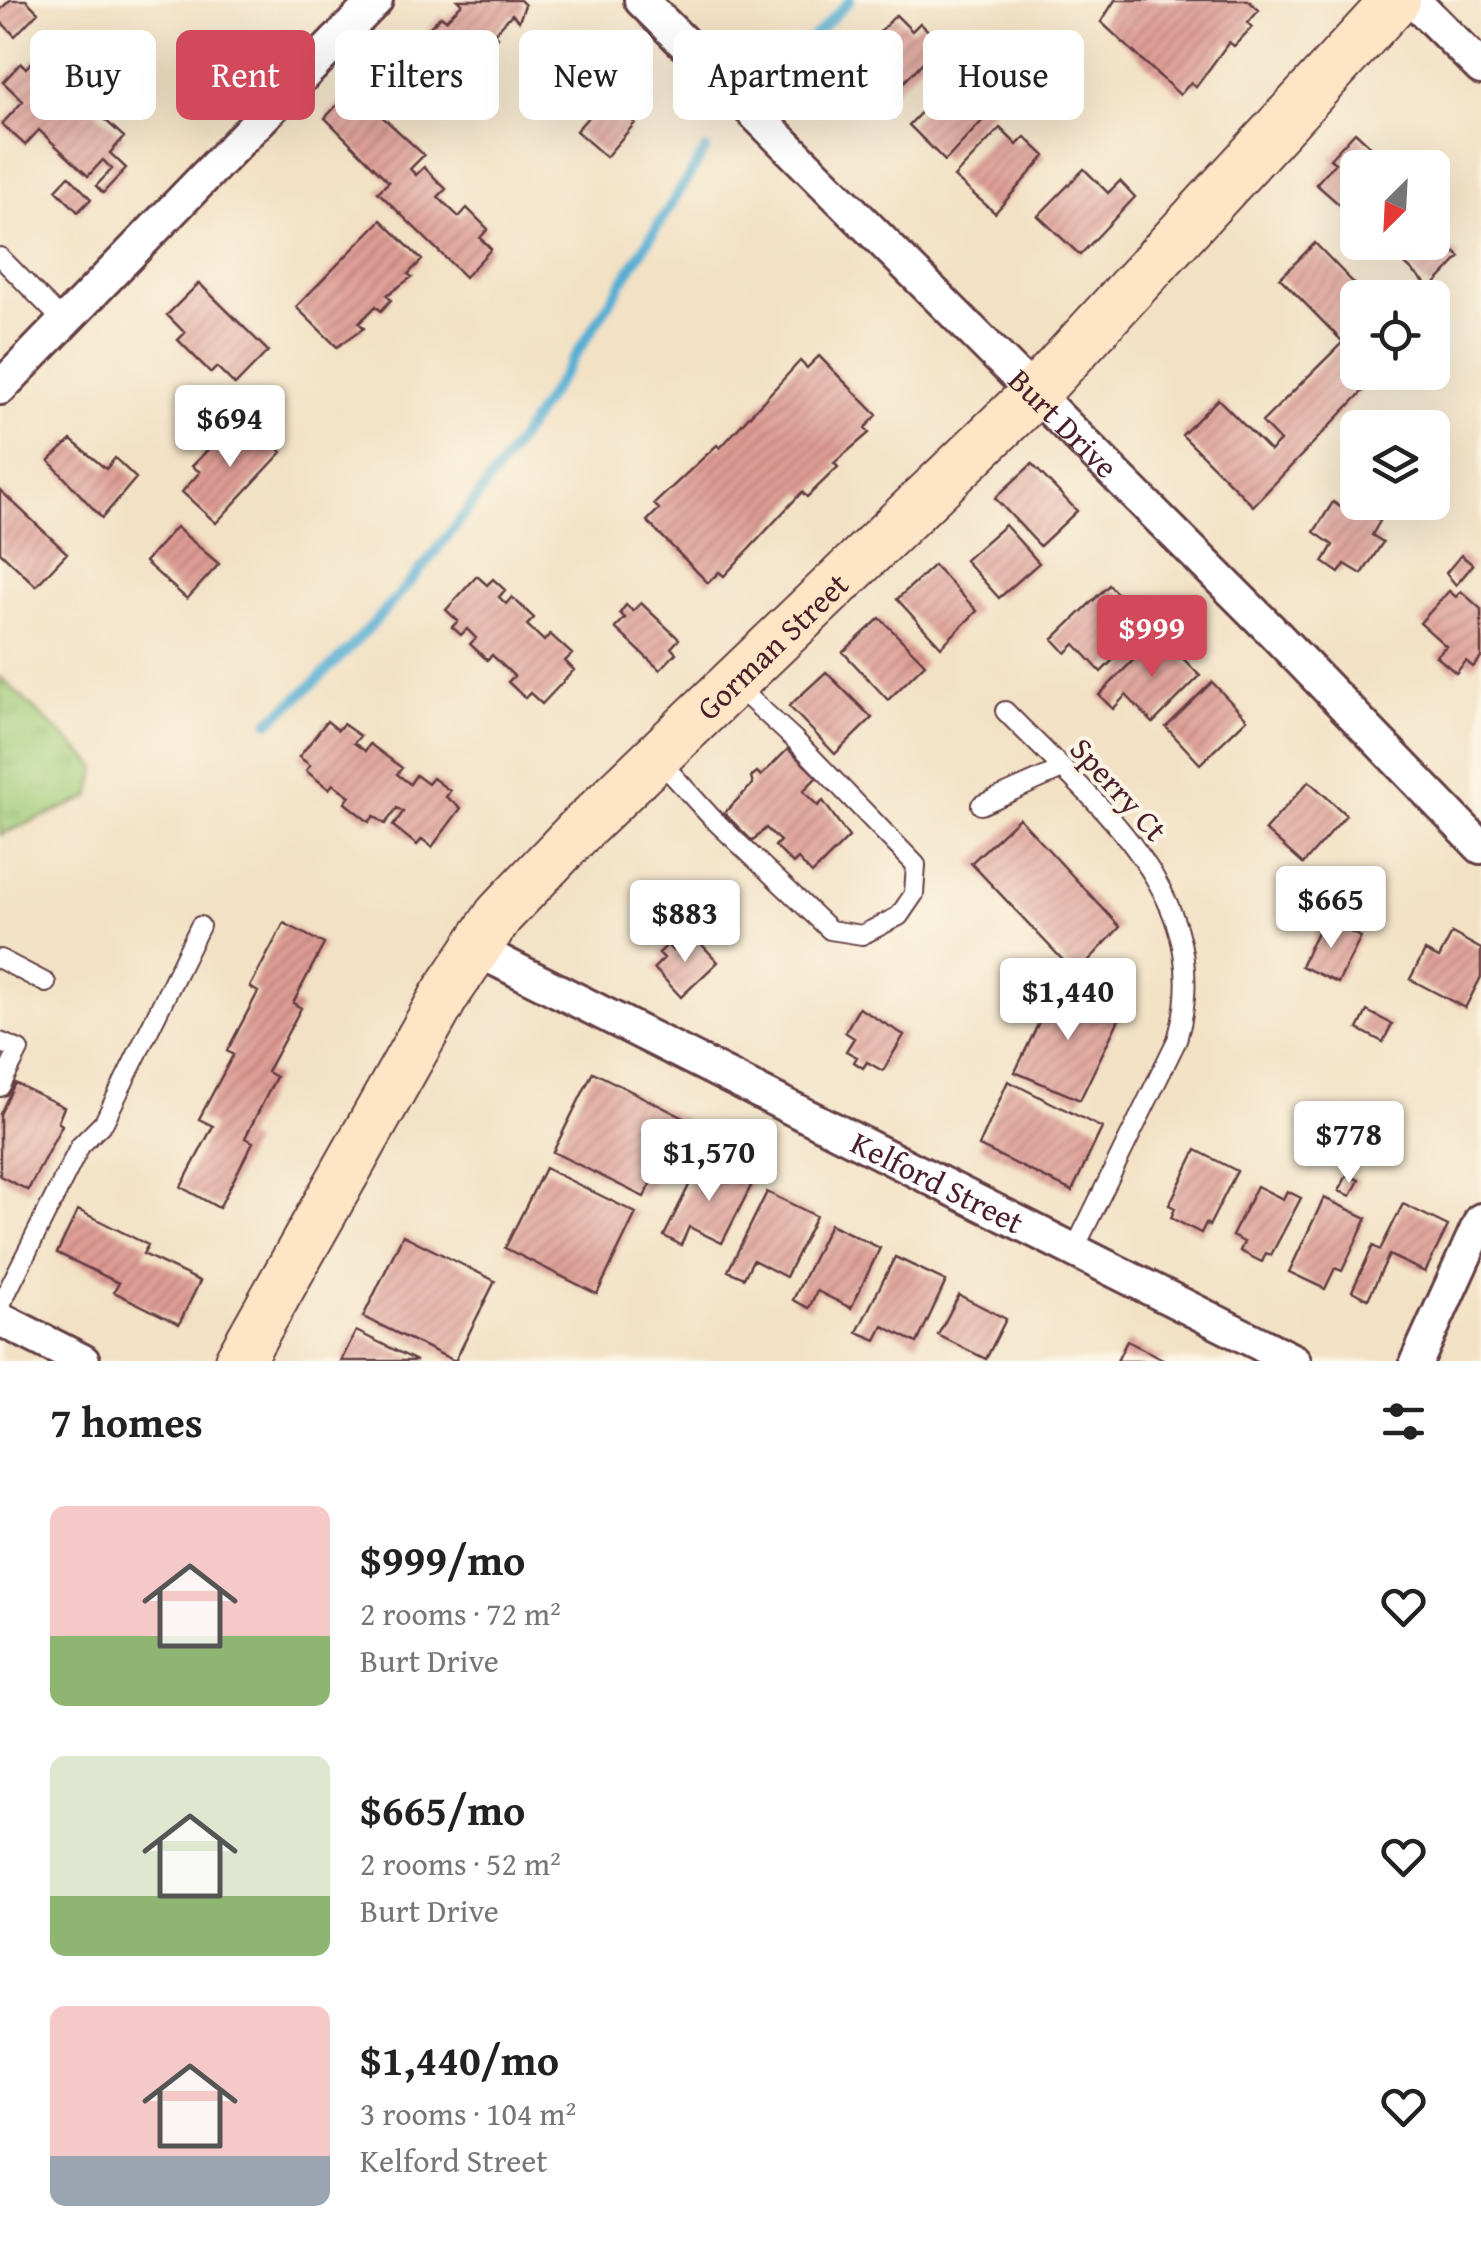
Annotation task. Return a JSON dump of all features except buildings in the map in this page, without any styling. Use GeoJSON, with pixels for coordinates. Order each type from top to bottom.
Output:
{"type":"FeatureCollection","features":[{"type":"Feature","properties":{"kind":"main road","name":"Gorman Street"},"geometry":{"type":"LineString","coordinates":[[239,1361],[474,949],[499,915],[578,832],[1035,393],[1396,0]]}},
{"type":"Feature","properties":{"kind":"street"},"geometry":{"type":"LineString","coordinates":[[0,388],[376,0]]}},
{"type":"Feature","properties":{"kind":"street","name":"Burt Drive"},"geometry":{"type":"LineString","coordinates":[[641,0],[1035,393],[1481,848]]}},
{"type":"Feature","properties":{"kind":"street"},"geometry":{"type":"LineString","coordinates":[[1413,0],[1481,68]]}},
{"type":"Feature","properties":{"kind":"street","name":"Kelford Street"},"geometry":{"type":"LineString","coordinates":[[474,949],[1294,1361]]}},
{"type":"Feature","properties":{"kind":"street"},"geometry":{"type":"LineString","coordinates":[[1416,1361],[1481,1220]]}},
{"type":"Feature","properties":{"kind":"street"},"geometry":{"type":"LineString","coordinates":[[0,1319],[83,1361]]}},
{"type":"Feature","properties":{"kind":"lane"},"geometry":{"type":"LineString","coordinates":[[0,258],[64,322]]}},
{"type":"Feature","properties":{"kind":"lane"},"geometry":{"type":"LineString","coordinates":[[656,757],[712,818],[830,930],[862,935],[898,916],[914,894],[916,865],[794,739],[734,684]]}},
{"type":"Feature","properties":{"kind":"lane","name":"Sperry Ct"},"geometry":{"type":"LineString","coordinates":[[1005,710],[1134,844],[1159,881],[1186,955],[1188,1004],[1172,1053],[1074,1250]]}},
{"type":"Feature","properties":{"kind":"lane"},"geometry":{"type":"LineString","coordinates":[[981,805],[1062,770]]}},
{"type":"Feature","properties":{"kind":"lane"},"geometry":{"type":"LineString","coordinates":[[0,1306],[80,1146],[104,1122],[200,926]]}},
{"type":"Feature","properties":{"kind":"lane"},"geometry":{"type":"LineString","coordinates":[[0,959],[46,983]]}},
{"type":"Feature","properties":{"kind":"lane"},"geometry":{"type":"LineString","coordinates":[[0,1042],[19,1050],[0,1086]]}},
{"type":"Feature","properties":{"kind":"green space"},"geometry":{"type":"Polygon","coordinates":[[[0,677],[97,767],[90,797],[0,835],[0,677]]]}},
{"type":"Feature","properties":{"kind":"waterway"},"geometry":{"type":"LineString","coordinates":[[820,30],[850,0]]}},
{"type":"Feature","properties":{"kind":"waterway"},"geometry":{"type":"LineString","coordinates":[[269,722],[335,663],[454,528],[561,377],[706,149]]}}]}
